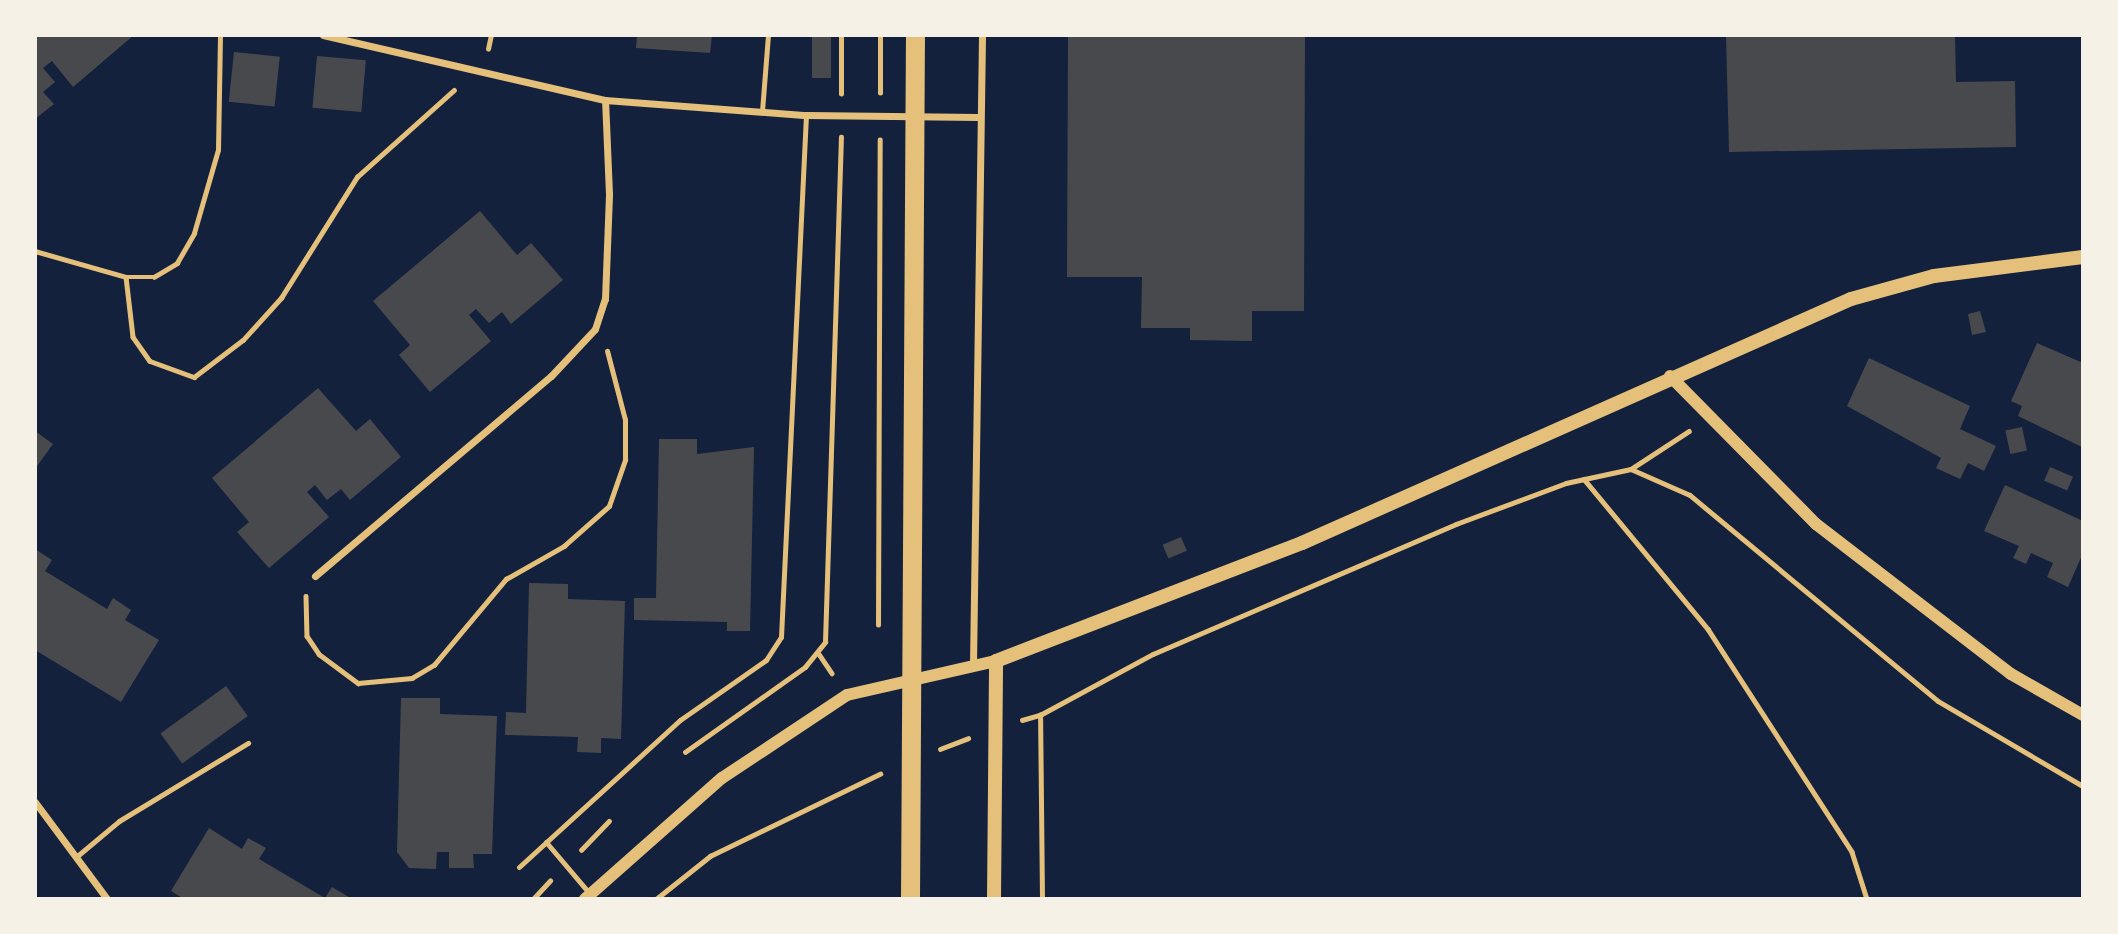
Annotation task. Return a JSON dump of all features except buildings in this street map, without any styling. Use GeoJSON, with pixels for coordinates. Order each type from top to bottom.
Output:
{"type":"FeatureCollection","features":[{"type":"Feature","properties":{"kind":"highway"},"geometry":{"type":"LineString","coordinates":[[909,899],[915,35]]}},
{"type":"Feature","properties":{"kind":"main road"},"geometry":{"type":"LineString","coordinates":[[994,899],[996,661],[1301,543],[1670,376],[1851,299],[1934,276],[2083,257]]}},
{"type":"Feature","properties":{"kind":"street"},"geometry":{"type":"LineString","coordinates":[[323,35],[484,69],[605,100],[806,115],[978,117]]}},
{"type":"Feature","properties":{"kind":"street"},"geometry":{"type":"LineString","coordinates":[[972,665],[978,117],[982,35]]}},
{"type":"Feature","properties":{"kind":"street"},"geometry":{"type":"LineString","coordinates":[[315,576],[551,376],[595,328],[604,299],[608,220],[605,100]]}},
{"type":"Feature","properties":{"kind":"street"},"geometry":{"type":"LineString","coordinates":[[1670,376],[1707,419],[1816,524],[1918,607],[2011,674],[2083,715]]}},
{"type":"Feature","properties":{"kind":"street"},"geometry":{"type":"LineString","coordinates":[[587,897],[722,778],[847,695],[996,661]]}},
{"type":"Feature","properties":{"kind":"street"},"geometry":{"type":"LineString","coordinates":[[35,802],[107,899]]}},
{"type":"Feature","properties":{"kind":"lane"},"geometry":{"type":"LineString","coordinates":[[762,111],[768,35]]}},
{"type":"Feature","properties":{"kind":"lane"},"geometry":{"type":"LineString","coordinates":[[519,867],[680,720],[766,660],[781,637],[806,115]]}},
{"type":"Feature","properties":{"kind":"lane"},"geometry":{"type":"LineString","coordinates":[[76,857],[119,821],[171,795],[248,743]]}},
{"type":"Feature","properties":{"kind":"lane"},"geometry":{"type":"LineString","coordinates":[[546,842],[587,897]]}},
{"type":"Feature","properties":{"kind":"path"},"geometry":{"type":"LineString","coordinates":[[35,251],[126,278],[154,277],[177,263],[194,233],[218,150],[220,35]]}},
{"type":"Feature","properties":{"kind":"path"},"geometry":{"type":"LineString","coordinates":[[880,35],[880,104]]}},
{"type":"Feature","properties":{"kind":"path"},"geometry":{"type":"LineString","coordinates":[[126,278],[133,337],[150,361],[194,377],[243,340],[281,299],[356,177],[484,69]]}},
{"type":"Feature","properties":{"kind":"path"},"geometry":{"type":"LineString","coordinates":[[877,642],[880,131]]}},
{"type":"Feature","properties":{"kind":"path"},"geometry":{"type":"LineString","coordinates":[[315,576],[304,601],[307,636],[318,654],[358,683],[382,684],[434,664],[506,579],[597,520],[617,487],[625,433],[617,372],[595,328]]}},
{"type":"Feature","properties":{"kind":"path"},"geometry":{"type":"LineString","coordinates":[[1042,899],[1040,715],[1153,654],[1456,524],[1584,479],[1631,469],[1707,419]]}},
{"type":"Feature","properties":{"kind":"path"},"geometry":{"type":"LineString","coordinates":[[1631,469],[1690,495],[1938,701],[2083,786]]}},
{"type":"Feature","properties":{"kind":"path"},"geometry":{"type":"LineString","coordinates":[[1584,479],[1707,629],[1852,852],[1867,899]]}},
{"type":"Feature","properties":{"kind":"path"},"geometry":{"type":"LineString","coordinates":[[934,751],[943,747]]}},
{"type":"Feature","properties":{"kind":"path"},"geometry":{"type":"LineString","coordinates":[[877,766],[877,793]]}},
{"type":"Feature","properties":{"kind":"path"},"geometry":{"type":"LineString","coordinates":[[656,899],[710,856],[762,827],[894,769]]}}]}
